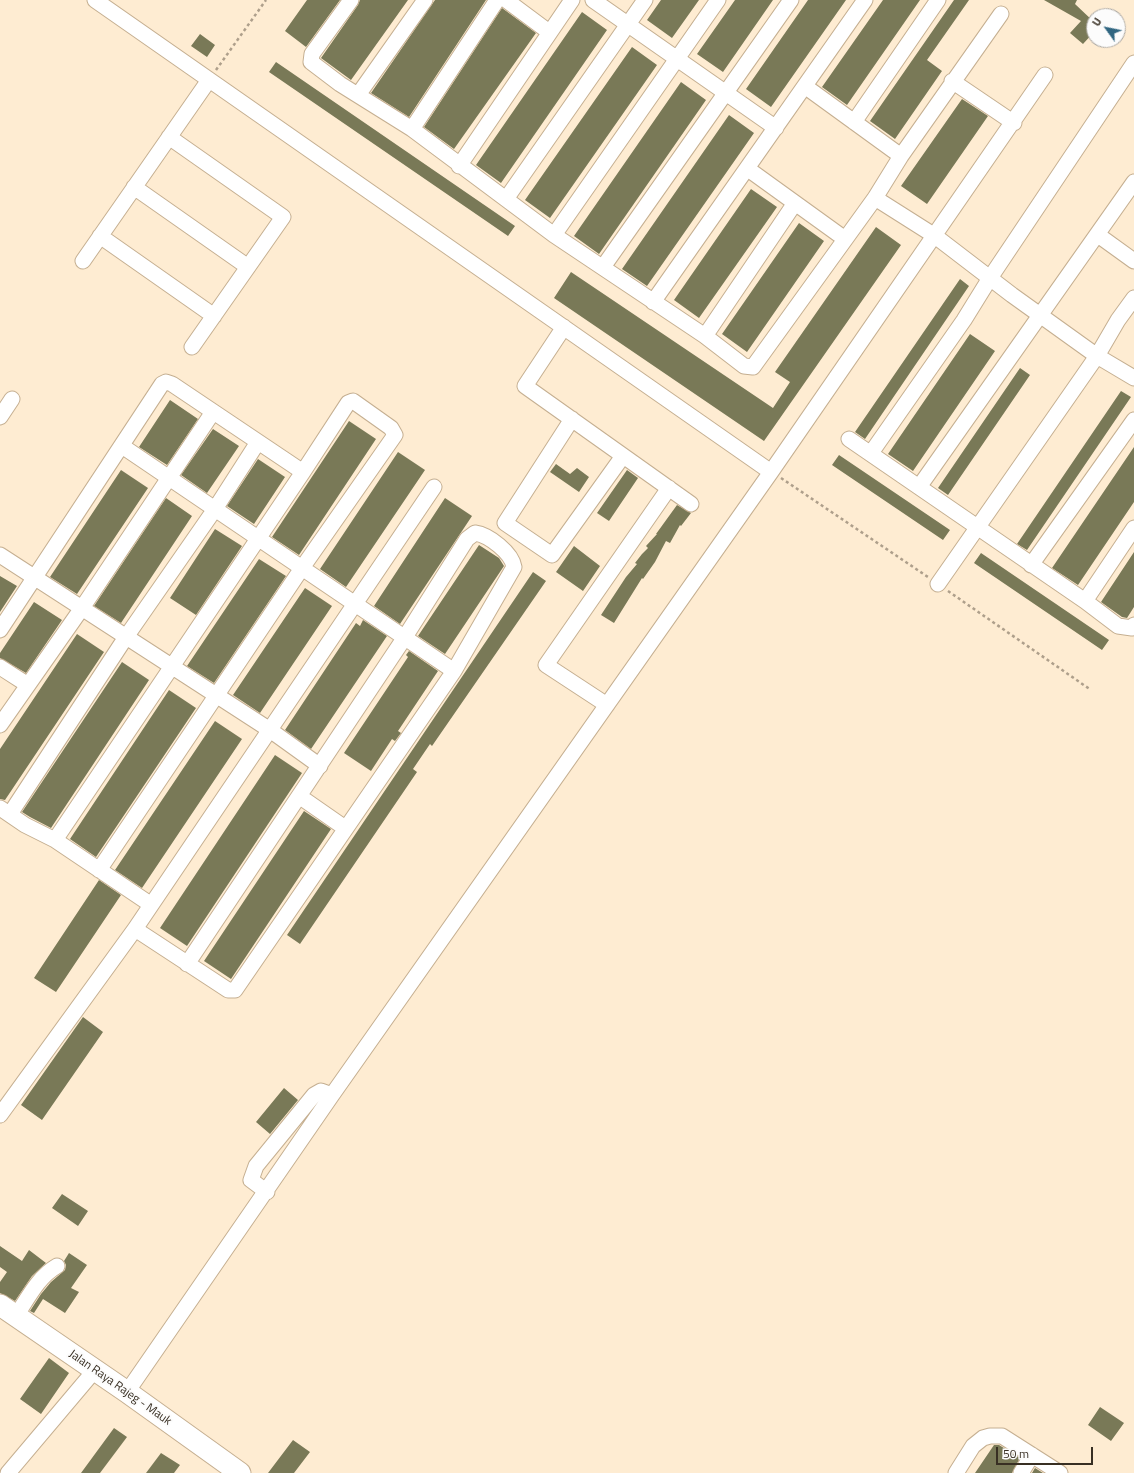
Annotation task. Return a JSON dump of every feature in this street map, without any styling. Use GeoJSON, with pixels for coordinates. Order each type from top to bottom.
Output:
{"type":"FeatureCollection","features":[{"type":"Feature","properties":{"kind":"main road","name":"Jalan Raya Rajeg - Mauk"},"geometry":{"type":"LineString","coordinates":[[8,1310],[127,1392],[233,1471]]}},
{"type":"Feature","properties":{"kind":"street"},"geometry":{"type":"LineString","coordinates":[[95,0],[771,472]]}},
{"type":"Feature","properties":{"kind":"street"},"geometry":{"type":"LineString","coordinates":[[351,0],[310,58],[311,62],[358,95],[412,129],[459,166],[554,235],[705,336],[744,366],[753,367],[875,198],[901,156],[952,81],[1001,14]]}},
{"type":"Feature","properties":{"kind":"street"},"geometry":{"type":"LineString","coordinates":[[358,95],[425,0]]}},
{"type":"Feature","properties":{"kind":"street"},"geometry":{"type":"LineString","coordinates":[[412,129],[497,0]]}},
{"type":"Feature","properties":{"kind":"street"},"geometry":{"type":"LineString","coordinates":[[506,0],[549,32]]}},
{"type":"Feature","properties":{"kind":"street"},"geometry":{"type":"LineString","coordinates":[[459,166],[572,0]]}},
{"type":"Feature","properties":{"kind":"street"},"geometry":{"type":"LineString","coordinates":[[593,0],[776,128]]}},
{"type":"Feature","properties":{"kind":"street"},"geometry":{"type":"LineString","coordinates":[[506,199],[645,0]]}},
{"type":"Feature","properties":{"kind":"street"},"geometry":{"type":"LineString","coordinates":[[554,235],[718,0]]}},
{"type":"Feature","properties":{"kind":"street"},"geometry":{"type":"LineString","coordinates":[[603,268],[791,0]]}},
{"type":"Feature","properties":{"kind":"street"},"geometry":{"type":"LineString","coordinates":[[653,302],[806,87],[865,0]]}},
{"type":"Feature","properties":{"kind":"street"},"geometry":{"type":"LineString","coordinates":[[854,122],[938,0]]}},
{"type":"Feature","properties":{"kind":"street"},"geometry":{"type":"LineString","coordinates":[[871,453],[964,320],[990,278],[1134,63]]}},
{"type":"Feature","properties":{"kind":"street"},"geometry":{"type":"LineString","coordinates":[[127,1392],[267,1192],[332,1095],[771,472],[1014,123],[1045,75]]}},
{"type":"Feature","properties":{"kind":"street"},"geometry":{"type":"LineString","coordinates":[[83,261],[209,80]]}},
{"type":"Feature","properties":{"kind":"street"},"geometry":{"type":"LineString","coordinates":[[952,81],[1014,123]]}},
{"type":"Feature","properties":{"kind":"street"},"geometry":{"type":"LineString","coordinates":[[806,87],[901,156]]}},
{"type":"Feature","properties":{"kind":"street"},"geometry":{"type":"LineString","coordinates":[[169,138],[283,217],[192,347]]}},
{"type":"Feature","properties":{"kind":"street"},"geometry":{"type":"LineString","coordinates":[[748,169],[845,239]]}},
{"type":"Feature","properties":{"kind":"street"},"geometry":{"type":"LineString","coordinates":[[920,487],[1134,182]]}},
{"type":"Feature","properties":{"kind":"street"},"geometry":{"type":"LineString","coordinates":[[134,187],[248,267]]}},
{"type":"Feature","properties":{"kind":"street"},"geometry":{"type":"LineString","coordinates":[[875,198],[935,236],[1097,356],[1134,378]]}},
{"type":"Feature","properties":{"kind":"street"},"geometry":{"type":"LineString","coordinates":[[705,336],[795,203]]}},
{"type":"Feature","properties":{"kind":"street"},"geometry":{"type":"LineString","coordinates":[[1098,235],[1134,261]]}},
{"type":"Feature","properties":{"kind":"street"},"geometry":{"type":"LineString","coordinates":[[100,236],[214,316]]}},
{"type":"Feature","properties":{"kind":"street"},"geometry":{"type":"LineString","coordinates":[[938,584],[1097,356],[1118,320],[1134,298]]}},
{"type":"Feature","properties":{"kind":"street"},"geometry":{"type":"LineString","coordinates":[[564,328],[525,386],[691,504]]}},
{"type":"Feature","properties":{"kind":"street"},"geometry":{"type":"LineString","coordinates":[[0,630],[162,384],[166,382],[172,384],[303,472]]}},
{"type":"Feature","properties":{"kind":"street"},"geometry":{"type":"LineString","coordinates":[[0,417],[12,398]]}},
{"type":"Feature","properties":{"kind":"street"},"geometry":{"type":"LineString","coordinates":[[55,840],[348,403],[353,401],[394,431],[395,435],[302,568],[99,870]]}},
{"type":"Feature","properties":{"kind":"street"},"geometry":{"type":"LineString","coordinates":[[0,725],[82,608],[168,477],[213,412]]}},
{"type":"Feature","properties":{"kind":"street"},"geometry":{"type":"LineString","coordinates":[[572,419],[505,523],[552,555],[623,456]]}},
{"type":"Feature","properties":{"kind":"street"},"geometry":{"type":"LineString","coordinates":[[1031,565],[1134,420]]}},
{"type":"Feature","properties":{"kind":"street"},"geometry":{"type":"LineString","coordinates":[[849,439],[1085,601],[1118,626],[1125,628],[1132,628],[1134,626]]}},
{"type":"Feature","properties":{"kind":"street"},"geometry":{"type":"LineString","coordinates":[[150,904],[55,840],[25,825],[5,811],[215,509],[258,442]]}},
{"type":"Feature","properties":{"kind":"street"},"geometry":{"type":"LineString","coordinates":[[122,446],[454,671]]}},
{"type":"Feature","properties":{"kind":"street"},"geometry":{"type":"LineString","coordinates":[[0,1115],[135,929],[150,904],[270,730],[434,487]]}},
{"type":"Feature","properties":{"kind":"street"},"geometry":{"type":"LineString","coordinates":[[607,705],[546,665],[669,488]]}},
{"type":"Feature","properties":{"kind":"street"},"geometry":{"type":"LineString","coordinates":[[1085,601],[1134,528]]}},
{"type":"Feature","properties":{"kind":"street"},"geometry":{"type":"LineString","coordinates":[[135,929],[187,964],[228,990],[235,990],[454,671],[514,567],[510,557],[500,547],[480,534],[471,535],[320,766],[187,964]]}},
{"type":"Feature","properties":{"kind":"street"},"geometry":{"type":"LineString","coordinates":[[0,555],[217,695],[270,730],[320,766]]}},
{"type":"Feature","properties":{"kind":"street"},"geometry":{"type":"LineString","coordinates":[[0,667],[28,685]]}},
{"type":"Feature","properties":{"kind":"street"},"geometry":{"type":"LineString","coordinates":[[299,796],[345,828]]}},
{"type":"Feature","properties":{"kind":"street"},"geometry":{"type":"LineString","coordinates":[[267,1192],[251,1180],[259,1162],[314,1095],[322,1090],[332,1095]]}},
{"type":"Feature","properties":{"kind":"street"},"geometry":{"type":"LineString","coordinates":[[8,1310],[47,1272],[57,1266]]}},
{"type":"Feature","properties":{"kind":"street"},"geometry":{"type":"LineString","coordinates":[[8,1473],[95,1370]]}},
{"type":"Feature","properties":{"kind":"street"},"geometry":{"type":"LineString","coordinates":[[956,1473],[973,1446],[983,1438],[990,1436],[1002,1436],[1060,1473]]}},
{"type":"Feature","properties":{"kind":"street"},"geometry":{"type":"LineString","coordinates":[[1021,1473],[1032,1455]]}},
{"type":"Feature","properties":{"kind":"path"},"geometry":{"type":"LineString","coordinates":[[209,80],[266,0]]}},
{"type":"Feature","properties":{"kind":"building"},"geometry":{"type":"Polygon","coordinates":[[[307,0],[340,0],[306,47],[285,31],[307,0]]]}},
{"type":"Feature","properties":{"kind":"building"},"geometry":{"type":"Polygon","coordinates":[[[360,0],[408,0],[351,80],[321,58],[360,0]]]}},
{"type":"Feature","properties":{"kind":"building"},"geometry":{"type":"Polygon","coordinates":[[[435,0],[486,0],[409,117],[371,93],[435,0]]]}},
{"type":"Feature","properties":{"kind":"building"},"geometry":{"type":"Polygon","coordinates":[[[661,0],[699,0],[672,38],[647,20],[661,0]]]}},
{"type":"Feature","properties":{"kind":"building"},"geometry":{"type":"Polygon","coordinates":[[[735,0],[773,0],[723,72],[697,54],[735,0]]]}},
{"type":"Feature","properties":{"kind":"building"},"geometry":{"type":"Polygon","coordinates":[[[808,0],[846,0],[771,107],[746,89],[808,0]]]}},
{"type":"Feature","properties":{"kind":"building"},"geometry":{"type":"Polygon","coordinates":[[[883,0],[920,0],[847,105],[822,87],[883,0]]]}},
{"type":"Feature","properties":{"kind":"building"},"geometry":{"type":"Polygon","coordinates":[[[954,0],[969,0],[927,60],[942,71],[895,139],[870,121],[954,0]]]}},
{"type":"Feature","properties":{"kind":"building"},"geometry":{"type":"Polygon","coordinates":[[[1044,0],[1077,0],[1075,4],[1086,14],[1086,41],[1083,44],[1070,33],[1081,21],[1044,0]]]}},
{"type":"Feature","properties":{"kind":"building"},"geometry":{"type":"Polygon","coordinates":[[[502,8],[536,33],[454,149],[424,127],[502,8]]]}},
{"type":"Feature","properties":{"kind":"building"},"geometry":{"type":"Polygon","coordinates":[[[582,12],[607,30],[501,183],[476,165],[582,12]]]}},
{"type":"Feature","properties":{"kind":"building"},"geometry":{"type":"Polygon","coordinates":[[[200,34],[215,45],[207,57],[191,46],[200,34]]]}},
{"type":"Feature","properties":{"kind":"building"},"geometry":{"type":"Polygon","coordinates":[[[632,47],[657,65],[550,218],[525,200],[632,47]]]}},
{"type":"Feature","properties":{"kind":"building"},"geometry":{"type":"Polygon","coordinates":[[[276,62],[515,226],[508,236],[269,72],[276,62]]]}},
{"type":"Feature","properties":{"kind":"building"},"geometry":{"type":"Polygon","coordinates":[[[681,82],[706,100],[599,254],[574,236],[681,82]]]}},
{"type":"Feature","properties":{"kind":"building"},"geometry":{"type":"Polygon","coordinates":[[[962,99],[988,116],[927,204],[901,186],[962,99]]]}},
{"type":"Feature","properties":{"kind":"building"},"geometry":{"type":"Polygon","coordinates":[[[729,115],[754,133],[647,286],[622,269],[729,115]]]}},
{"type":"Feature","properties":{"kind":"building"},"geometry":{"type":"Polygon","coordinates":[[[751,189],[777,207],[699,318],[674,300],[751,189]]]}},
{"type":"Feature","properties":{"kind":"building"},"geometry":{"type":"Polygon","coordinates":[[[799,223],[824,241],[747,352],[722,334],[799,223]]]}},
{"type":"Feature","properties":{"kind":"building"},"geometry":{"type":"Polygon","coordinates":[[[876,227],[901,245],[764,441],[554,298],[571,272],[773,408],[790,382],[775,372],[876,227]]]}},
{"type":"Feature","properties":{"kind":"building"},"geometry":{"type":"Polygon","coordinates":[[[960,279],[969,286],[865,439],[855,432],[960,279]]]}},
{"type":"Feature","properties":{"kind":"building"},"geometry":{"type":"Polygon","coordinates":[[[970,334],[995,351],[913,471],[888,454],[970,334]]]}},
{"type":"Feature","properties":{"kind":"building"},"geometry":{"type":"Polygon","coordinates":[[[1020,368],[1030,375],[948,495],[938,488],[1020,368]]]}},
{"type":"Feature","properties":{"kind":"building"},"geometry":{"type":"Polygon","coordinates":[[[1121,391],[1131,397],[1027,550],[1017,544],[1121,391]]]}},
{"type":"Feature","properties":{"kind":"building"},"geometry":{"type":"Polygon","coordinates":[[[170,400],[198,419],[167,465],[139,447],[170,400]]]}},
{"type":"Feature","properties":{"kind":"building"},"geometry":{"type":"Polygon","coordinates":[[[349,421],[376,439],[299,555],[272,537],[349,421]]]}},
{"type":"Feature","properties":{"kind":"building"},"geometry":{"type":"Polygon","coordinates":[[[213,429],[239,446],[207,493],[181,475],[213,429]]]}},
{"type":"Feature","properties":{"kind":"building"},"geometry":{"type":"Polygon","coordinates":[[[1134,447],[1134,502],[1078,585],[1052,568],[1134,447]]]}},
{"type":"Feature","properties":{"kind":"building"},"geometry":{"type":"Polygon","coordinates":[[[398,452],[425,470],[346,587],[320,569],[398,452]]]}},
{"type":"Feature","properties":{"kind":"building"},"geometry":{"type":"Polygon","coordinates":[[[839,455],[950,530],[943,540],[832,465],[839,455]]]}},
{"type":"Feature","properties":{"kind":"building"},"geometry":{"type":"Polygon","coordinates":[[[258,459],[285,477],[254,524],[227,506],[258,459]]]}},
{"type":"Feature","properties":{"kind":"building"},"geometry":{"type":"Polygon","coordinates":[[[556,464],[570,474],[577,468],[589,477],[579,492],[550,472],[556,464]]]}},
{"type":"Feature","properties":{"kind":"building"},"geometry":{"type":"Polygon","coordinates":[[[121,470],[148,488],[77,594],[50,577],[121,470]]]}},
{"type":"Feature","properties":{"kind":"building"},"geometry":{"type":"Polygon","coordinates":[[[627,470],[638,478],[609,521],[597,513],[627,470]]]}},
{"type":"Feature","properties":{"kind":"building"},"geometry":{"type":"Polygon","coordinates":[[[166,498],[192,516],[121,623],[94,606],[166,498]]]}},
{"type":"Feature","properties":{"kind":"building"},"geometry":{"type":"Polygon","coordinates":[[[445,498],[472,516],[400,624],[374,606],[445,498]]]}},
{"type":"Feature","properties":{"kind":"building"},"geometry":{"type":"Polygon","coordinates":[[[677,505],[691,513],[681,526],[680,525],[670,543],[666,541],[655,562],[643,579],[642,578],[614,623],[601,615],[626,577],[637,564],[635,563],[648,548],[646,546],[657,534],[677,505]]]}},
{"type":"Feature","properties":{"kind":"building"},"geometry":{"type":"Polygon","coordinates":[[[215,529],[242,546],[196,615],[170,598],[215,529]]]}},
{"type":"Feature","properties":{"kind":"building"},"geometry":{"type":"Polygon","coordinates":[[[479,545],[499,558],[504,566],[445,654],[418,636],[479,545]]]}},
{"type":"Feature","properties":{"kind":"building"},"geometry":{"type":"Polygon","coordinates":[[[574,546],[600,566],[583,591],[556,572],[574,546]]]}},
{"type":"Feature","properties":{"kind":"building"},"geometry":{"type":"Polygon","coordinates":[[[1134,552],[1134,607],[1127,618],[1122,617],[1101,602],[1134,552]]]}},
{"type":"Feature","properties":{"kind":"building"},"geometry":{"type":"Polygon","coordinates":[[[981,553],[1109,640],[1102,650],[974,563],[981,553]]]}},
{"type":"Feature","properties":{"kind":"building"},"geometry":{"type":"Polygon","coordinates":[[[259,559],[286,576],[214,683],[187,666],[259,559]]]}},
{"type":"Feature","properties":{"kind":"building"},"geometry":{"type":"Polygon","coordinates":[[[533,572],[546,581],[432,746],[430,744],[413,769],[417,772],[300,944],[287,935],[533,572]]]}},
{"type":"Feature","properties":{"kind":"building"},"geometry":{"type":"Polygon","coordinates":[[[0,576],[17,586],[0,612],[0,576]]]}},
{"type":"Feature","properties":{"kind":"building"},"geometry":{"type":"Polygon","coordinates":[[[305,588],[332,606],[260,713],[233,695],[305,588]]]}},
{"type":"Feature","properties":{"kind":"building"},"geometry":{"type":"Polygon","coordinates":[[[34,602],[62,620],[26,673],[0,658],[0,653],[34,602]]]}},
{"type":"Feature","properties":{"kind":"building"},"geometry":{"type":"Polygon","coordinates":[[[363,620],[387,636],[311,749],[285,730],[356,623],[360,626],[363,620]]]}},
{"type":"Feature","properties":{"kind":"building"},"geometry":{"type":"Polygon","coordinates":[[[77,634],[104,652],[5,800],[0,799],[0,749],[77,634]]]}},
{"type":"Feature","properties":{"kind":"building"},"geometry":{"type":"Polygon","coordinates":[[[409,651],[438,671],[398,731],[401,733],[395,741],[392,739],[371,771],[344,753],[408,657],[406,655],[409,651]]]}},
{"type":"Feature","properties":{"kind":"building"},"geometry":{"type":"Polygon","coordinates":[[[122,662],[149,680],[51,828],[22,812],[122,662]]]}},
{"type":"Feature","properties":{"kind":"building"},"geometry":{"type":"Polygon","coordinates":[[[169,690],[196,708],[96,857],[70,839],[169,690]]]}},
{"type":"Feature","properties":{"kind":"building"},"geometry":{"type":"Polygon","coordinates":[[[215,721],[242,739],[142,888],[115,870],[215,721]]]}},
{"type":"Feature","properties":{"kind":"building"},"geometry":{"type":"Polygon","coordinates":[[[275,755],[302,773],[187,946],[160,928],[275,755]]]}},
{"type":"Feature","properties":{"kind":"building"},"geometry":{"type":"Polygon","coordinates":[[[304,811],[331,829],[231,979],[204,961],[304,811]]]}},
{"type":"Feature","properties":{"kind":"building"},"geometry":{"type":"Polygon","coordinates":[[[99,880],[121,895],[56,992],[34,978],[99,880]]]}},
{"type":"Feature","properties":{"kind":"building"},"geometry":{"type":"Polygon","coordinates":[[[83,1017],[103,1032],[42,1120],[21,1105],[83,1017]]]}},
{"type":"Feature","properties":{"kind":"building"},"geometry":{"type":"Polygon","coordinates":[[[284,1088],[298,1100],[270,1134],[256,1122],[284,1088]]]}},
{"type":"Feature","properties":{"kind":"building"},"geometry":{"type":"Polygon","coordinates":[[[62,1194],[88,1211],[78,1226],[52,1208],[62,1194]]]}},
{"type":"Feature","properties":{"kind":"building"},"geometry":{"type":"Polygon","coordinates":[[[0,1246],[22,1261],[29,1250],[46,1263],[32,1276],[15,1301],[0,1293],[0,1282],[7,1272],[0,1267],[0,1246]]]}},
{"type":"Feature","properties":{"kind":"building"},"geometry":{"type":"Polygon","coordinates":[[[69,1253],[87,1265],[71,1288],[79,1292],[65,1313],[43,1299],[34,1313],[30,1311],[51,1282],[65,1270],[66,1265],[64,1261],[69,1253]]]}},
{"type":"Feature","properties":{"kind":"building"},"geometry":{"type":"Polygon","coordinates":[[[49,1358],[69,1373],[41,1414],[20,1399],[49,1358]]]}},
{"type":"Feature","properties":{"kind":"building"},"geometry":{"type":"Polygon","coordinates":[[[1100,1407],[1124,1423],[1111,1441],[1088,1425],[1100,1407]]]}},
{"type":"Feature","properties":{"kind":"building"},"geometry":{"type":"Polygon","coordinates":[[[114,1428],[127,1437],[100,1473],[81,1473],[114,1428]]]}},
{"type":"Feature","properties":{"kind":"building"},"geometry":{"type":"Polygon","coordinates":[[[293,1440],[310,1452],[294,1473],[268,1473],[293,1440]]]}},
{"type":"Feature","properties":{"kind":"building"},"geometry":{"type":"Polygon","coordinates":[[[994,1445],[999,1445],[1020,1458],[1012,1473],[975,1473],[994,1445]]]}},
{"type":"Feature","properties":{"kind":"building"},"geometry":{"type":"Polygon","coordinates":[[[161,1453],[180,1465],[174,1473],[146,1473],[161,1453]]]}},
{"type":"Feature","properties":{"kind":"building"},"geometry":{"type":"Polygon","coordinates":[[[1035,1468],[1043,1473],[1032,1473],[1035,1468]]]}}]}
